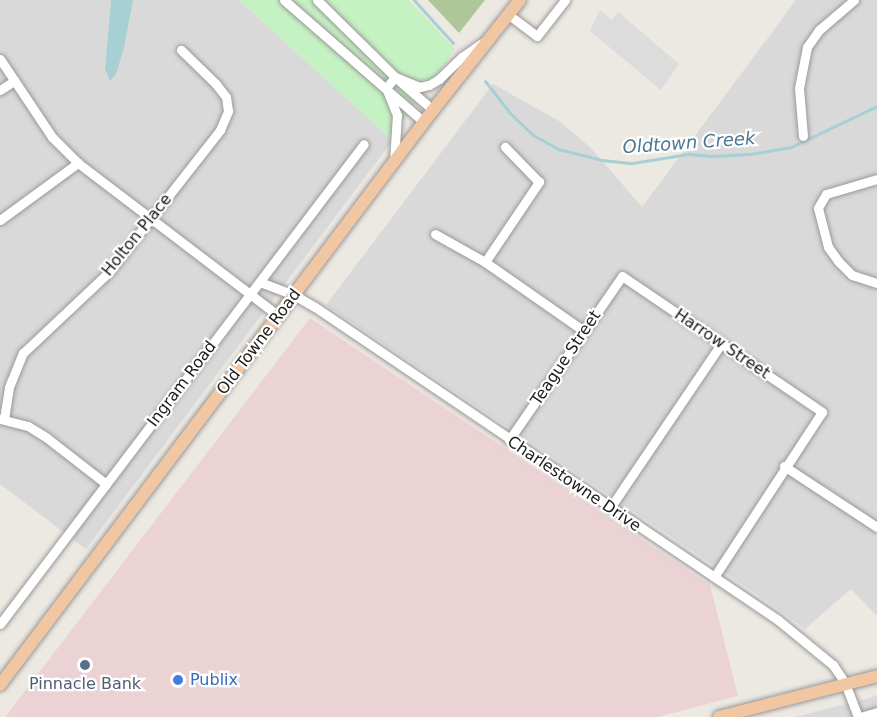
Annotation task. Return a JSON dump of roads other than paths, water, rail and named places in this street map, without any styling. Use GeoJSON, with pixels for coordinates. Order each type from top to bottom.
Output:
{"type":"FeatureCollection","features":[{"type":"Feature","properties":{"kind":"main road","name":"Old Towne Road"},"geometry":{"type":"LineString","coordinates":[[0,685],[433,110],[520,0]]}},
{"type":"Feature","properties":{"kind":"main road"},"geometry":{"type":"LineString","coordinates":[[719,717],[877,676]]}},
{"type":"Feature","properties":{"kind":"street"},"geometry":{"type":"LineString","coordinates":[[284,0],[424,122]]}},
{"type":"Feature","properties":{"kind":"street"},"geometry":{"type":"LineString","coordinates":[[316,0],[395,78],[433,110]]}},
{"type":"Feature","properties":{"kind":"street"},"geometry":{"type":"LineString","coordinates":[[509,15],[537,36],[565,0]]}},
{"type":"Feature","properties":{"kind":"street"},"geometry":{"type":"LineString","coordinates":[[803,136],[799,88],[800,73],[807,48],[819,30],[854,0]]}},
{"type":"Feature","properties":{"kind":"street"},"geometry":{"type":"LineString","coordinates":[[395,78],[420,87],[429,85],[492,37]]}},
{"type":"Feature","properties":{"kind":"street","name":"Holton Place"},"geometry":{"type":"LineString","coordinates":[[2,419],[9,387],[23,353],[108,273],[220,130],[228,111],[226,97],[181,50]]}},
{"type":"Feature","properties":{"kind":"street"},"geometry":{"type":"LineString","coordinates":[[0,59],[52,137],[78,162],[279,316]]}},
{"type":"Feature","properties":{"kind":"street"},"geometry":{"type":"LineString","coordinates":[[386,88],[395,78]]}},
{"type":"Feature","properties":{"kind":"street"},"geometry":{"type":"LineString","coordinates":[[0,90],[14,81]]}},
{"type":"Feature","properties":{"kind":"street"},"geometry":{"type":"LineString","coordinates":[[386,88],[397,115],[394,163]]}},
{"type":"Feature","properties":{"kind":"street","name":"Ingram Road"},"geometry":{"type":"LineString","coordinates":[[0,624],[364,144]]}},
{"type":"Feature","properties":{"kind":"street"},"geometry":{"type":"LineString","coordinates":[[485,262],[539,182],[505,147]]}},
{"type":"Feature","properties":{"kind":"street"},"geometry":{"type":"LineString","coordinates":[[0,220],[78,162]]}},
{"type":"Feature","properties":{"kind":"street"},"geometry":{"type":"LineString","coordinates":[[877,178],[826,194],[818,208],[828,247],[852,275],[877,283]]}},
{"type":"Feature","properties":{"kind":"street"},"geometry":{"type":"LineString","coordinates":[[435,234],[485,262],[584,332]]}},
{"type":"Feature","properties":{"kind":"street","name":"Teague Street"},"geometry":{"type":"LineString","coordinates":[[509,440],[622,276]]}},
{"type":"Feature","properties":{"kind":"street","name":"Harrow Street"},"geometry":{"type":"LineString","coordinates":[[622,276],[822,412],[784,466]]}},
{"type":"Feature","properties":{"kind":"street","name":"Charlestowne Drive"},"geometry":{"type":"LineString","coordinates":[[260,282],[294,295],[801,637],[832,665],[845,684],[859,717]]}},
{"type":"Feature","properties":{"kind":"street"},"geometry":{"type":"LineString","coordinates":[[610,508],[721,344]]}},
{"type":"Feature","properties":{"kind":"street"},"geometry":{"type":"LineString","coordinates":[[2,419],[28,426],[106,484]]}},
{"type":"Feature","properties":{"kind":"street"},"geometry":{"type":"LineString","coordinates":[[714,577],[784,466],[877,527]]}},
{"type":"Feature","properties":{"kind":"street"},"geometry":{"type":"LineString","coordinates":[[859,717],[877,712]]}},
{"type":"Feature","properties":{"kind":"water"},"geometry":{"type":"Polygon","coordinates":[[[111,0],[133,0],[124,48],[116,74],[110,81],[105,69],[111,0]]]}},
{"type":"Feature","properties":{"kind":"waterway","name":"Oldtown Creek"},"geometry":{"type":"LineString","coordinates":[[414,0],[453,43]]}},
{"type":"Feature","properties":{"kind":"waterway","name":"Oldtown Creek"},"geometry":{"type":"LineString","coordinates":[[485,81],[510,113],[533,135],[558,149],[602,160],[632,163],[688,154],[712,156],[750,154],[791,147],[877,106]]}},
{"type":"Feature","properties":{"kind":"place","name":"Pinnacle Bank"},"geometry":{"type":"Point","coordinates":[85,665]}},
{"type":"Feature","properties":{"kind":"place","name":"Publix"},"geometry":{"type":"Point","coordinates":[178,680]}}]}
